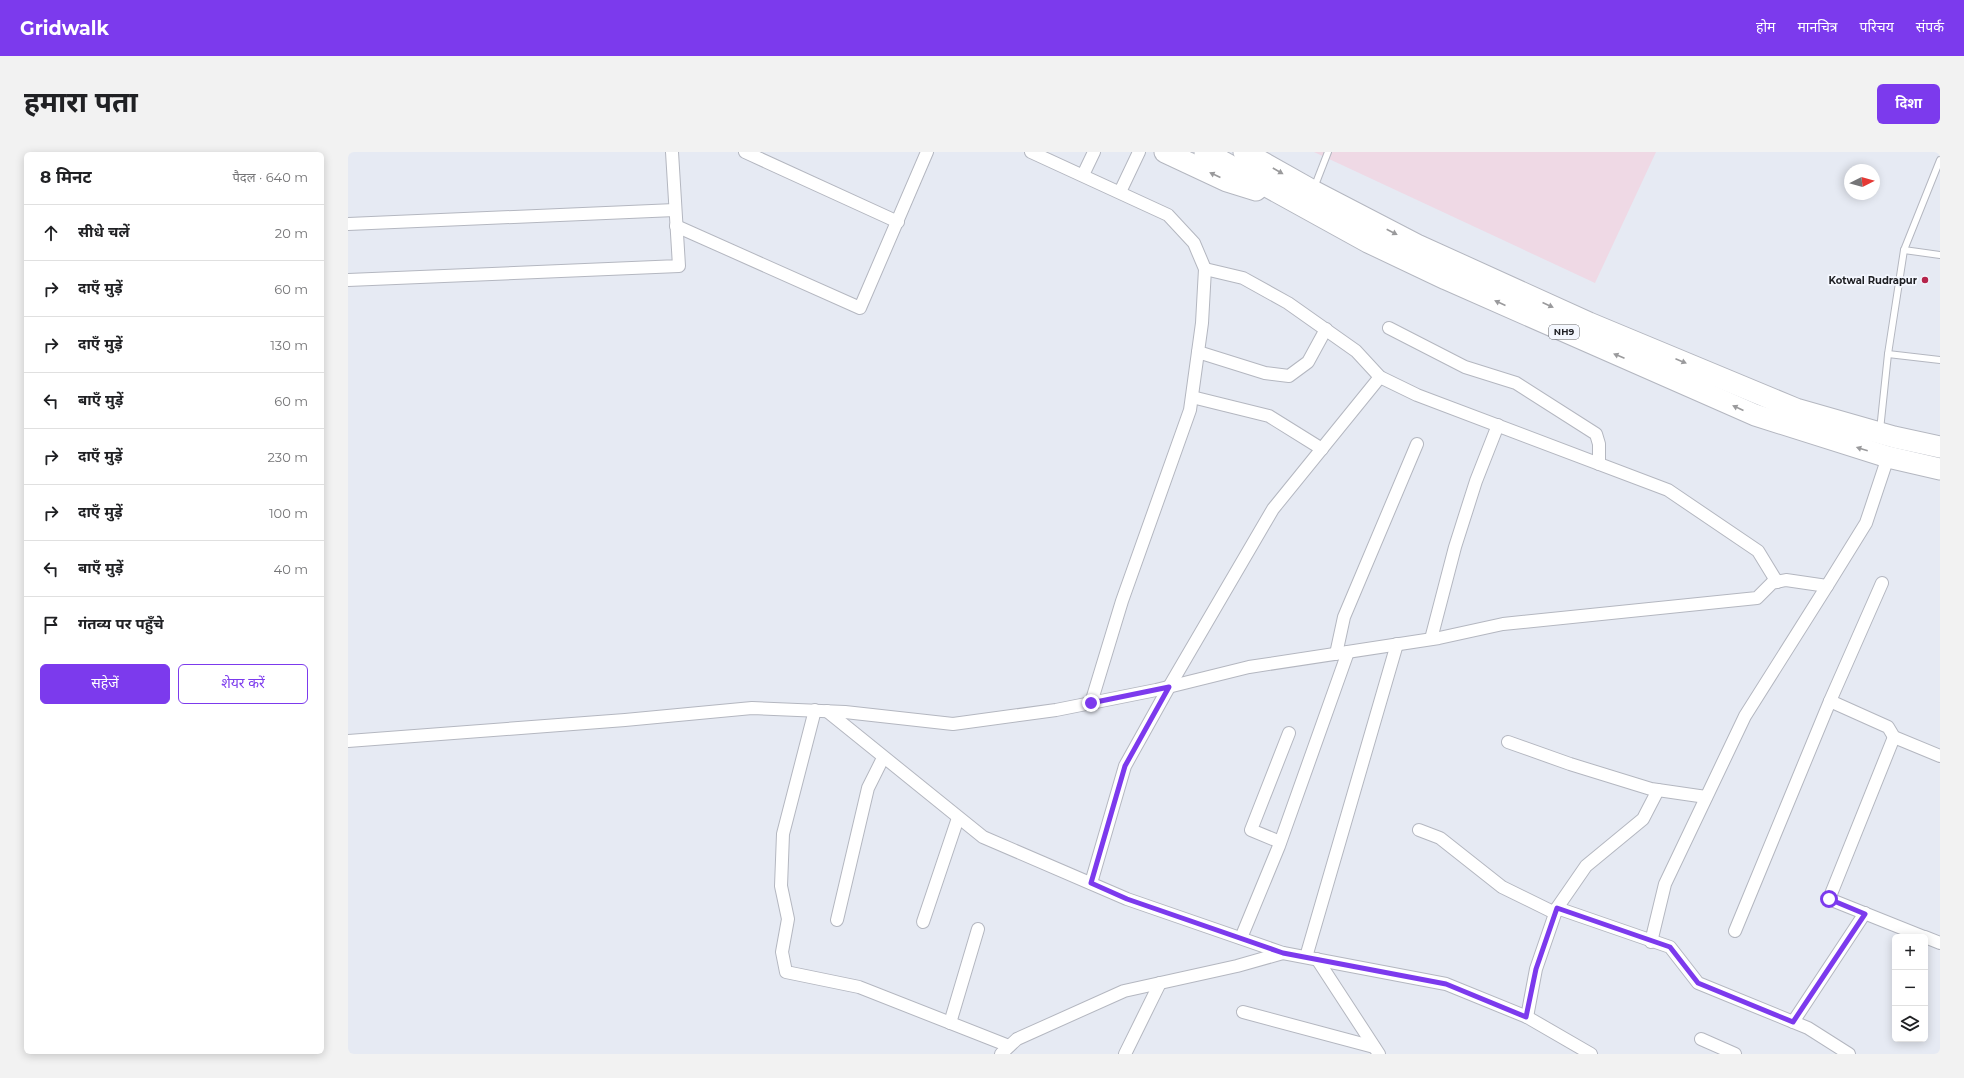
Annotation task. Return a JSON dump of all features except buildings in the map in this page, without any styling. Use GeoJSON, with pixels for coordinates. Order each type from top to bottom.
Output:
{"type":"FeatureCollection","features":[{"type":"Feature","properties":{"kind":"highway"},"geometry":{"type":"LineString","coordinates":[[1165,152],[1227,181],[1309,199]]}},
{"type":"Feature","properties":{"kind":"highway","name":"NH9"},"geometry":{"type":"LineString","coordinates":[[1205,152],[1309,199],[1417,245],[1586,332],[1656,361],[1796,409],[1887,436],[1940,447]]}},
{"type":"Feature","properties":{"kind":"highway","name":"NH9"},"geometry":{"type":"LineString","coordinates":[[1244,152],[1309,199]]}},
{"type":"Feature","properties":{"kind":"highway","name":"NH9"},"geometry":{"type":"LineString","coordinates":[[1656,361],[1755,415],[1888,457],[1940,469]]}},
{"type":"Feature","properties":{"kind":"highway"},"geometry":{"type":"LineString","coordinates":[[1887,436],[1888,457]]}},
{"type":"Feature","properties":{"kind":"street"},"geometry":{"type":"LineString","coordinates":[[348,280],[679,266],[672,152]]}},
{"type":"Feature","properties":{"kind":"street"},"geometry":{"type":"LineString","coordinates":[[745,152],[898,222]]}},
{"type":"Feature","properties":{"kind":"street"},"geometry":{"type":"LineString","coordinates":[[676,226],[860,308],[927,152]]}},
{"type":"Feature","properties":{"kind":"street"},"geometry":{"type":"LineString","coordinates":[[1031,152],[1168,215],[1194,243],[1205,270],[1202,323],[1188,417],[1122,601],[1091,703]]}},
{"type":"Feature","properties":{"kind":"street"},"geometry":{"type":"LineString","coordinates":[[1083,175],[1094,152]]}},
{"type":"Feature","properties":{"kind":"street"},"geometry":{"type":"LineString","coordinates":[[1120,192],[1139,152]]}},
{"type":"Feature","properties":{"kind":"street"},"geometry":{"type":"LineString","coordinates":[[348,224],[675,210]]}},
{"type":"Feature","properties":{"kind":"street"},"geometry":{"type":"LineString","coordinates":[[1205,270],[1243,278],[1288,303],[1356,351],[1380,378],[1417,395],[1668,490],[1758,551],[1777,582]]}},
{"type":"Feature","properties":{"kind":"street"},"geometry":{"type":"LineString","coordinates":[[1389,328],[1465,367],[1516,383],[1596,434],[1599,444],[1599,464]]}},
{"type":"Feature","properties":{"kind":"street"},"geometry":{"type":"LineString","coordinates":[[1198,352],[1265,373],[1289,376],[1308,362],[1326,329]]}},
{"type":"Feature","properties":{"kind":"street"},"geometry":{"type":"LineString","coordinates":[[1091,883],[1125,766],[1169,687],[1273,508],[1380,378]]}},
{"type":"Feature","properties":{"kind":"street"},"geometry":{"type":"LineString","coordinates":[[1192,397],[1269,416],[1322,449]]}},
{"type":"Feature","properties":{"kind":"street"},"geometry":{"type":"LineString","coordinates":[[1431,639],[1455,547],[1476,481],[1498,425]]}},
{"type":"Feature","properties":{"kind":"street"},"geometry":{"type":"LineString","coordinates":[[1242,938],[1280,842],[1342,653],[1344,617],[1417,444]]}},
{"type":"Feature","properties":{"kind":"street"},"geometry":{"type":"LineString","coordinates":[[1651,942],[1665,884],[1745,716],[1866,523],[1888,457]]}},
{"type":"Feature","properties":{"kind":"street"},"geometry":{"type":"LineString","coordinates":[[348,740],[625,720],[752,708],[815,710],[953,724],[1056,710],[1169,687],[1249,667],[1431,639],[1503,624],[1757,598],[1772,583],[1786,580],[1827,586]]}},
{"type":"Feature","properties":{"kind":"street"},"geometry":{"type":"LineString","coordinates":[[1735,931],[1830,701],[1882,583]]}},
{"type":"Feature","properties":{"kind":"street"},"geometry":{"type":"LineString","coordinates":[[1311,958],[1397,644]]}},
{"type":"Feature","properties":{"kind":"street"},"geometry":{"type":"LineString","coordinates":[[1830,701],[1888,727],[1894,737],[1940,756]]}},
{"type":"Feature","properties":{"kind":"street"},"geometry":{"type":"LineString","coordinates":[[815,710],[783,834],[781,886],[788,919],[782,952],[786,972],[859,987],[950,1023],[1005,1050],[1017,1040],[1124,991],[1237,966],[1283,953]]}},
{"type":"Feature","properties":{"kind":"street"},"geometry":{"type":"LineString","coordinates":[[827,711],[983,837],[1127,899],[1283,953],[1446,984],[1526,1017],[1591,1054]]}},
{"type":"Feature","properties":{"kind":"street"},"geometry":{"type":"LineString","coordinates":[[1280,842],[1251,830],[1289,733]]}},
{"type":"Feature","properties":{"kind":"street"},"geometry":{"type":"LineString","coordinates":[[1894,737],[1829,899],[1916,934]]}},
{"type":"Feature","properties":{"kind":"street"},"geometry":{"type":"LineString","coordinates":[[1508,742],[1570,764],[1658,790],[1706,796]]}},
{"type":"Feature","properties":{"kind":"street"},"geometry":{"type":"LineString","coordinates":[[837,920],[868,788],[884,758]]}},
{"type":"Feature","properties":{"kind":"street"},"geometry":{"type":"LineString","coordinates":[[1526,1017],[1536,969],[1556,910],[1586,866],[1643,819],[1658,790]]}},
{"type":"Feature","properties":{"kind":"street"},"geometry":{"type":"LineString","coordinates":[[923,922],[958,818]]}},
{"type":"Feature","properties":{"kind":"street"},"geometry":{"type":"LineString","coordinates":[[1418,830],[1440,838],[1502,888],[1556,910],[1670,947],[1698,983],[1808,1028],[1849,1054]]}},
{"type":"Feature","properties":{"kind":"street"},"geometry":{"type":"LineString","coordinates":[[1793,1022],[1865,914]]}},
{"type":"Feature","properties":{"kind":"street"},"geometry":{"type":"LineString","coordinates":[[950,1023],[978,929]]}},
{"type":"Feature","properties":{"kind":"street"},"geometry":{"type":"LineString","coordinates":[[1928,939],[1940,944]]}},
{"type":"Feature","properties":{"kind":"street"},"geometry":{"type":"LineString","coordinates":[[1311,958],[1376,1050]]}},
{"type":"Feature","properties":{"kind":"street"},"geometry":{"type":"LineString","coordinates":[[1125,1054],[1160,983]]}},
{"type":"Feature","properties":{"kind":"street"},"geometry":{"type":"LineString","coordinates":[[1243,1012],[1376,1050]]}},
{"type":"Feature","properties":{"kind":"street"},"geometry":{"type":"LineString","coordinates":[[1701,1039],[1735,1054]]}},
{"type":"Feature","properties":{"kind":"lane"},"geometry":{"type":"LineString","coordinates":[[1309,199],[1328,152]]}},
{"type":"Feature","properties":{"kind":"lane"},"geometry":{"type":"LineString","coordinates":[[1887,436],[1888,354],[1904,250],[1940,160]]}},
{"type":"Feature","properties":{"kind":"lane"},"geometry":{"type":"LineString","coordinates":[[1904,250],[1940,255]]}},
{"type":"Feature","properties":{"kind":"lane"},"geometry":{"type":"LineString","coordinates":[[1888,354],[1940,360]]}},
{"type":"Feature","properties":{"kind":"shaded area"},"geometry":{"type":"Polygon","coordinates":[[[1314,152],[1656,152],[1595,283],[1314,152]]]}},
{"type":"Feature","properties":{"kind":"place","name":"Kotwal Rudrapur"},"geometry":{"type":"Point","coordinates":[1925,280]}},
{"type":"Feature","properties":{"kind":"route"},"geometry":{"type":"LineString","coordinates":[[1091,703],[1169,687],[1125,766],[1091,883],[1127,899],[1283,953],[1446,984],[1526,1017],[1536,969],[1557,908],[1651,942],[1670,947],[1698,983],[1793,1022],[1865,914],[1829,899]]}}]}
